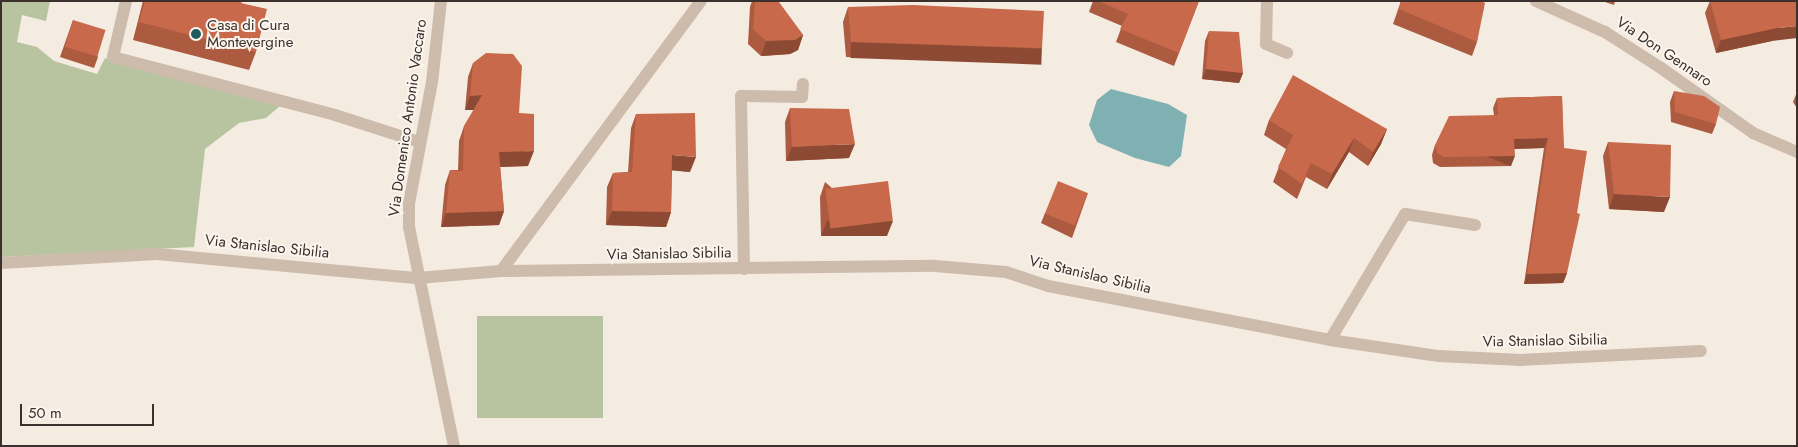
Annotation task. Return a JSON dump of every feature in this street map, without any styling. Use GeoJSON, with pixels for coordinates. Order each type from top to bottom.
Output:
{"type":"FeatureCollection","features":[{"type":"Feature","properties":{"kind":"street"},"geometry":{"type":"LineString","coordinates":[[126,1],[113,57],[335,115],[420,142]]}},
{"type":"Feature","properties":{"kind":"street","name":"Via Domenico Antonio Vaccaro"},"geometry":{"type":"LineString","coordinates":[[441,1],[432,82],[420,142],[409,211],[409,226],[418,278],[454,446]]}},
{"type":"Feature","properties":{"kind":"street"},"geometry":{"type":"LineString","coordinates":[[501,271],[701,1]]}},
{"type":"Feature","properties":{"kind":"street"},"geometry":{"type":"LineString","coordinates":[[1267,1],[1266,44],[1287,53]]}},
{"type":"Feature","properties":{"kind":"street","name":"Via Don Gennaro"},"geometry":{"type":"LineString","coordinates":[[1536,1],[1606,32],[1753,133],[1797,152]]}},
{"type":"Feature","properties":{"kind":"street"},"geometry":{"type":"LineString","coordinates":[[744,269],[740,96],[802,97],[803,84]]}},
{"type":"Feature","properties":{"kind":"street"},"geometry":{"type":"LineString","coordinates":[[1330,340],[1405,214],[1475,225]]}},
{"type":"Feature","properties":{"kind":"street","name":"Via Stanislao Sibilia"},"geometry":{"type":"LineString","coordinates":[[1,263],[157,254],[418,278],[501,271],[935,266],[1006,272],[1048,286],[1330,340],[1440,356],[1521,360],[1701,351]]}},
{"type":"Feature","properties":{"kind":"green space"},"geometry":{"type":"Polygon","coordinates":[[[1,1],[50,1],[46,21],[22,15],[17,42],[37,47],[54,61],[97,74],[105,58],[266,100],[280,106],[266,118],[239,123],[205,149],[194,247],[1,257],[1,1]]]}},
{"type":"Feature","properties":{"kind":"green space"},"geometry":{"type":"Polygon","coordinates":[[[477,316],[603,316],[603,418],[477,418],[477,316]]]}},
{"type":"Feature","properties":{"kind":"water"},"geometry":{"type":"Polygon","coordinates":[[[1111,89],[1168,104],[1187,115],[1181,156],[1169,167],[1135,158],[1097,142],[1089,125],[1097,100],[1111,89]]]}},
{"type":"Feature","properties":{"kind":"building","name":"Casa di Cura Montevergine"},"geometry":{"type":"Polygon","coordinates":[[[145,1],[242,1],[241,3],[267,9],[256,52],[139,22],[145,1]]]}},
{"type":"Feature","properties":{"kind":"building"},"geometry":{"type":"Polygon","coordinates":[[[755,1],[778,1],[803,35],[795,40],[766,41],[753,29],[755,1]]]}},
{"type":"Feature","properties":{"kind":"building"},"geometry":{"type":"Polygon","coordinates":[[[1098,1],[1199,1],[1179,53],[1120,29],[1128,14],[1098,1]]]}},
{"type":"Feature","properties":{"kind":"building"},"geometry":{"type":"Polygon","coordinates":[[[1401,1],[1481,1],[1485,3],[1477,42],[1399,9],[1401,1]]]}},
{"type":"Feature","properties":{"kind":"building"},"geometry":{"type":"Polygon","coordinates":[[[1710,1],[1797,1],[1797,26],[1777,28],[1721,40],[1710,1]]]}},
{"type":"Feature","properties":{"kind":"building"},"geometry":{"type":"Polygon","coordinates":[[[913,5],[1044,11],[1042,48],[851,42],[848,7],[913,5]]]}},
{"type":"Feature","properties":{"kind":"building"},"geometry":{"type":"Polygon","coordinates":[[[73,20],[106,30],[97,57],[65,47],[73,20]]]}},
{"type":"Feature","properties":{"kind":"building"},"geometry":{"type":"Polygon","coordinates":[[[1209,31],[1239,32],[1243,73],[1206,69],[1209,31]]]}},
{"type":"Feature","properties":{"kind":"building"},"geometry":{"type":"Polygon","coordinates":[[[486,53],[513,54],[522,66],[519,113],[534,114],[534,151],[499,152],[504,211],[446,213],[450,170],[463,171],[464,126],[482,95],[470,96],[473,63],[486,53]]]}},
{"type":"Feature","properties":{"kind":"building"},"geometry":{"type":"Polygon","coordinates":[[[1293,75],[1387,129],[1373,152],[1354,138],[1332,174],[1311,163],[1302,184],[1278,167],[1293,135],[1269,120],[1293,75]]]}},
{"type":"Feature","properties":{"kind":"building"},"geometry":{"type":"Polygon","coordinates":[[[1674,91],[1704,96],[1720,107],[1716,124],[1675,112],[1674,91]]]}},
{"type":"Feature","properties":{"kind":"building"},"geometry":{"type":"Polygon","coordinates":[[[1562,96],[1564,148],[1587,151],[1577,213],[1580,214],[1567,273],[1527,274],[1548,138],[1514,139],[1515,156],[1444,157],[1437,153],[1435,145],[1449,116],[1498,115],[1497,98],[1562,96]]]}},
{"type":"Feature","properties":{"kind":"building"},"geometry":{"type":"Polygon","coordinates":[[[790,108],[849,109],[855,144],[792,147],[790,108]]]}},
{"type":"Feature","properties":{"kind":"building"},"geometry":{"type":"Polygon","coordinates":[[[695,113],[696,157],[672,155],[671,212],[612,211],[613,173],[632,172],[636,114],[695,113]]]}},
{"type":"Feature","properties":{"kind":"building"},"geometry":{"type":"Polygon","coordinates":[[[1608,142],[1671,145],[1670,197],[1614,194],[1608,142]]]}},
{"type":"Feature","properties":{"kind":"building"},"geometry":{"type":"Polygon","coordinates":[[[888,181],[893,221],[830,228],[825,189],[888,181]]]}},
{"type":"Feature","properties":{"kind":"building"},"geometry":{"type":"Polygon","coordinates":[[[1058,181],[1088,193],[1075,225],[1045,213],[1058,181]]]}},
{"type":"Feature","properties":{"kind":"place","name":"Casa di Cura Montevergine"},"geometry":{"type":"Point","coordinates":[196,34]}}]}
